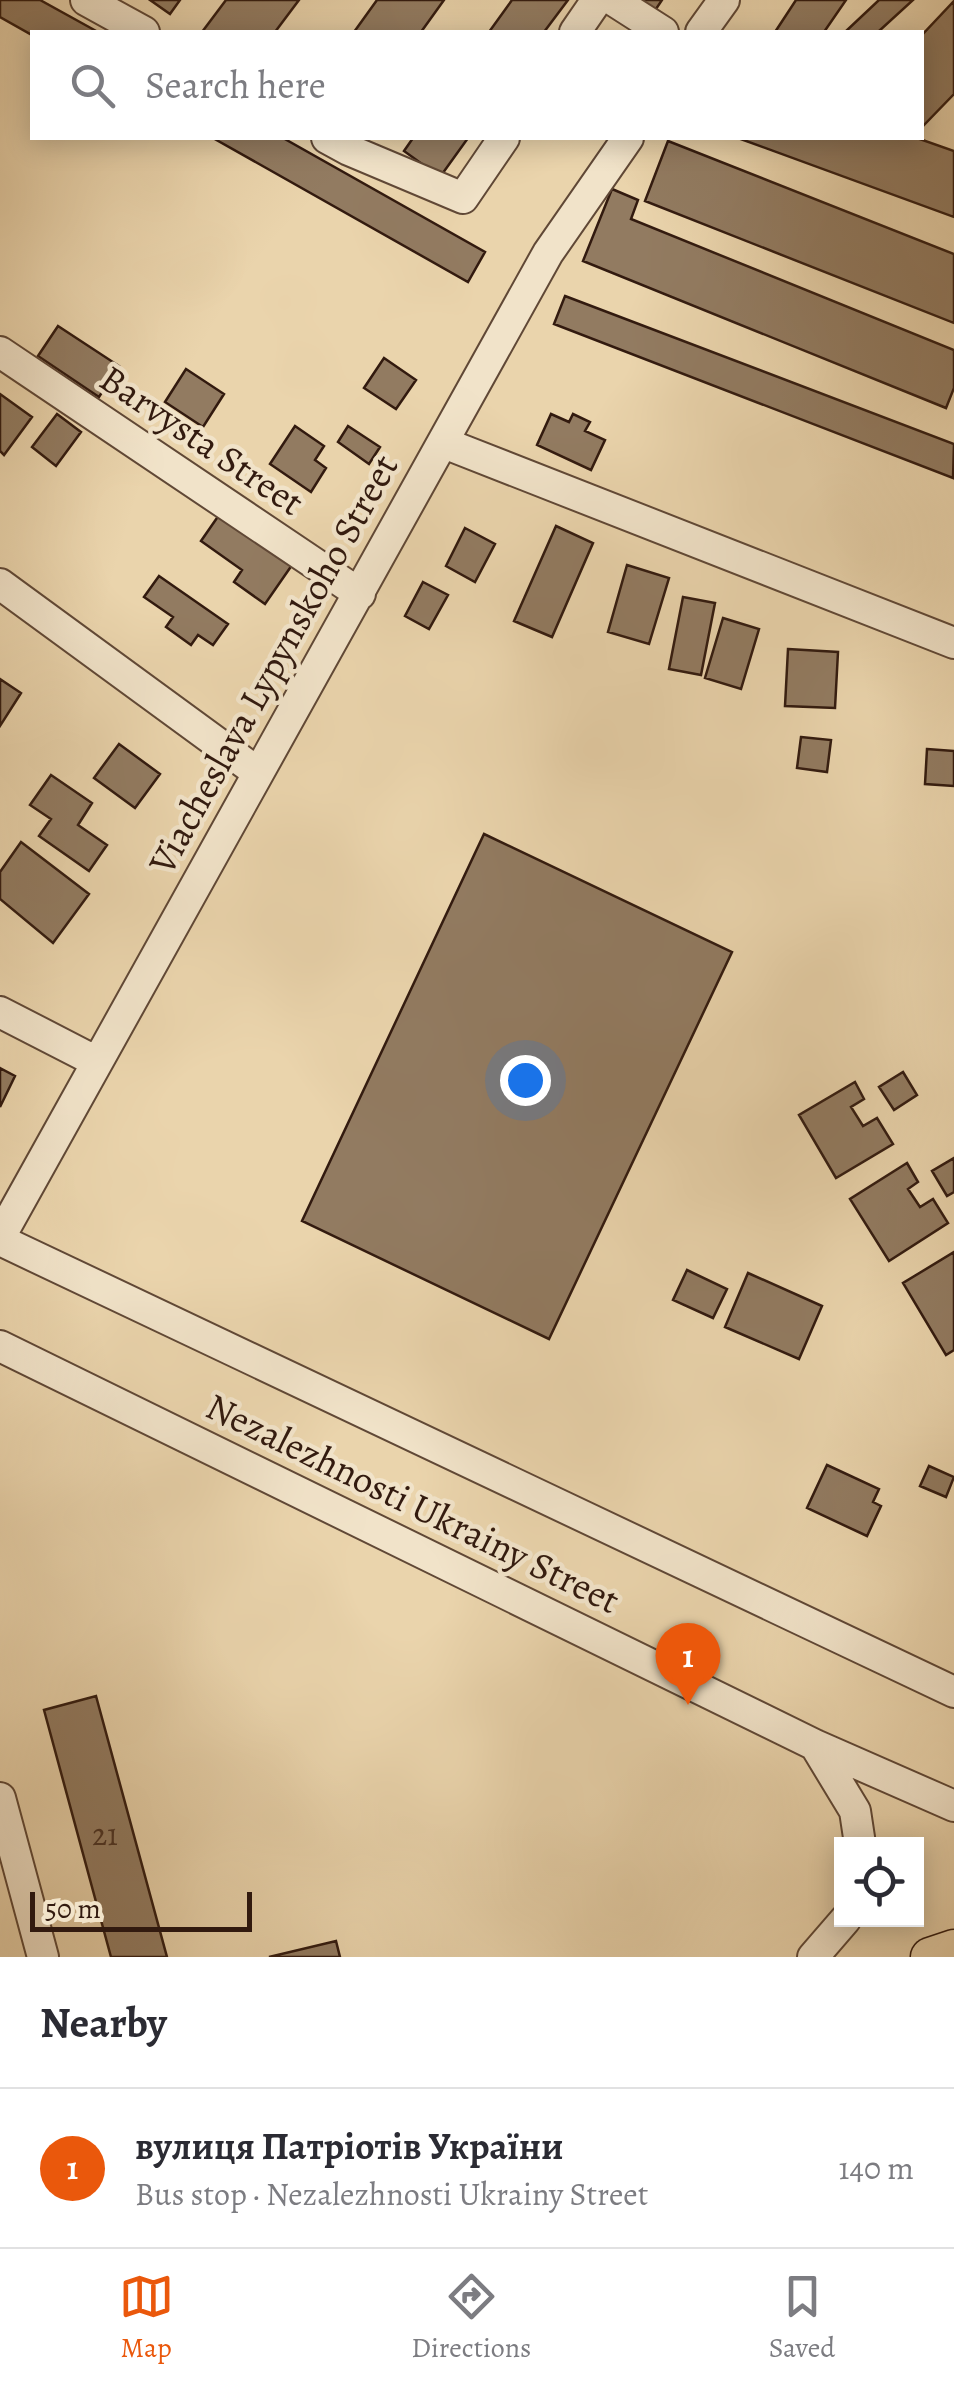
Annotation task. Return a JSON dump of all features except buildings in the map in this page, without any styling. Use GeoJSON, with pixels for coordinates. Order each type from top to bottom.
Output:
{"type":"FeatureCollection","features":[{"type":"Feature","properties":{"kind":"main road"},"geometry":{"type":"LineString","coordinates":[[930,1957],[954,1949]]}},
{"type":"Feature","properties":{"kind":"street"},"geometry":{"type":"LineString","coordinates":[[86,0],[140,30]]}},
{"type":"Feature","properties":{"kind":"street"},"geometry":{"type":"LineString","coordinates":[[576,30],[597,0]]}},
{"type":"Feature","properties":{"kind":"street"},"geometry":{"type":"LineString","coordinates":[[613,0],[660,30]]}},
{"type":"Feature","properties":{"kind":"street"},"geometry":{"type":"LineString","coordinates":[[703,30],[724,0]]}},
{"type":"Feature","properties":{"kind":"street"},"geometry":{"type":"LineString","coordinates":[[331,140],[463,198],[503,140]]}},
{"type":"Feature","properties":{"kind":"street","name":"Viacheslava Lypynskoho Street"},"geometry":{"type":"LineString","coordinates":[[0,1239],[548,253],[627,140]]}},
{"type":"Feature","properties":{"kind":"street","name":"Barvysta Street"},"geometry":{"type":"LineString","coordinates":[[0,352],[360,594]]}},
{"type":"Feature","properties":{"kind":"street"},"geometry":{"type":"LineString","coordinates":[[444,443],[954,643]]}},
{"type":"Feature","properties":{"kind":"street"},"geometry":{"type":"LineString","coordinates":[[0,584],[257,772]]}},
{"type":"Feature","properties":{"kind":"street"},"geometry":{"type":"LineString","coordinates":[[0,1012],[96,1062]]}},
{"type":"Feature","properties":{"kind":"street","name":"Nezalezhnosti Ukrainy Street"},"geometry":{"type":"LineString","coordinates":[[0,1239],[954,1692]]}},
{"type":"Feature","properties":{"kind":"street","name":"Nezalezhnosti Ukrainy Street"},"geometry":{"type":"LineString","coordinates":[[0,1346],[815,1744],[954,1806]]}},
{"type":"Feature","properties":{"kind":"street"},"geometry":{"type":"LineString","coordinates":[[815,1744],[856,1811],[859,1837]]}},
{"type":"Feature","properties":{"kind":"street"},"geometry":{"type":"LineString","coordinates":[[0,1798],[9,1870],[43,1957]]}},
{"type":"Feature","properties":{"kind":"street"},"geometry":{"type":"LineString","coordinates":[[814,1957],[839,1927]]}},
{"type":"Feature","properties":{"kind":"place","name":"вулиця Патріотів України"},"geometry":{"type":"Point","coordinates":[688,1705]}}]}
